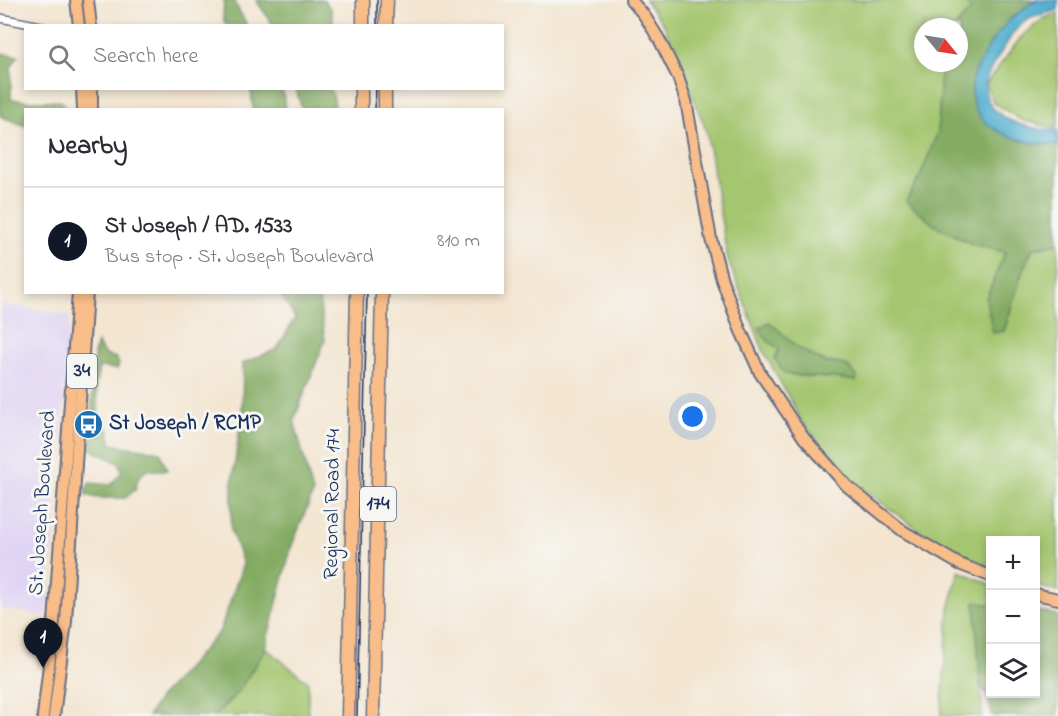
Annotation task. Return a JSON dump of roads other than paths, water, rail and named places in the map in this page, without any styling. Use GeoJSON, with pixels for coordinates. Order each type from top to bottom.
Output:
{"type":"FeatureCollection","features":[{"type":"Feature","properties":{"kind":"highway"},"geometry":{"type":"LineString","coordinates":[[363,0],[363,24]]}},
{"type":"Feature","properties":{"kind":"highway"},"geometry":{"type":"LineString","coordinates":[[386,24],[387,0]]}},
{"type":"Feature","properties":{"kind":"highway"},"geometry":{"type":"LineString","coordinates":[[361,108],[362,90]]}},
{"type":"Feature","properties":{"kind":"highway"},"geometry":{"type":"LineString","coordinates":[[385,90],[385,108]]}},
{"type":"Feature","properties":{"kind":"highway","name":"Regional Road 174"},"geometry":{"type":"LineString","coordinates":[[348,716],[357,294]]}},
{"type":"Feature","properties":{"kind":"highway","name":"174"},"geometry":{"type":"LineString","coordinates":[[373,716],[382,294]]}},
{"type":"Feature","properties":{"kind":"main road"},"geometry":{"type":"LineString","coordinates":[[76,0],[79,24]]}},
{"type":"Feature","properties":{"kind":"main road"},"geometry":{"type":"LineString","coordinates":[[88,0],[91,24]]}},
{"type":"Feature","properties":{"kind":"main road"},"geometry":{"type":"LineString","coordinates":[[631,0],[644,15],[659,39],[678,76],[686,101],[711,239],[722,280],[740,329],[760,373],[804,438],[847,486],[903,531],[958,564],[986,574]]}},
{"type":"Feature","properties":{"kind":"main road"},"geometry":{"type":"LineString","coordinates":[[82,90],[83,108]]}},
{"type":"Feature","properties":{"kind":"main road"},"geometry":{"type":"LineString","coordinates":[[92,90],[92,108]]}},
{"type":"Feature","properties":{"kind":"main road","name":"St. Joseph Boulevard"},"geometry":{"type":"LineString","coordinates":[[66,542],[78,294]]}},
{"type":"Feature","properties":{"kind":"main road","name":"St. Joseph Boulevard"},"geometry":{"type":"LineString","coordinates":[[54,716],[52,689],[54,622],[66,542],[87,294]]}},
{"type":"Feature","properties":{"kind":"main road"},"geometry":{"type":"LineString","coordinates":[[1040,595],[1058,599]]}},
{"type":"Feature","properties":{"kind":"main road","name":"St. Joseph Boulevard"},"geometry":{"type":"LineString","coordinates":[[43,716],[52,689]]}},
{"type":"Feature","properties":{"kind":"street"},"geometry":{"type":"LineString","coordinates":[[0,18],[31,24]]}},
{"type":"Feature","properties":{"kind":"water"},"geometry":{"type":"Polygon","coordinates":[[[1036,0],[1058,0],[1058,10],[1031,18],[1016,29],[989,73],[986,95],[999,114],[1010,120],[1035,128],[1058,130],[1058,145],[1031,142],[1003,134],[991,127],[974,106],[972,80],[987,48],[1012,18],[1036,0]]]}},
{"type":"Feature","properties":{"kind":"tram line"},"geometry":{"type":"LineString","coordinates":[[377,0],[377,24]]}},
{"type":"Feature","properties":{"kind":"tram line"},"geometry":{"type":"LineString","coordinates":[[375,108],[376,90]]}},
{"type":"Feature","properties":{"kind":"tram line"},"geometry":{"type":"LineString","coordinates":[[357,716],[367,294]]}},
{"type":"Feature","properties":{"kind":"place","name":"St Joseph / RCMP"},"geometry":{"type":"Point","coordinates":[88,424]}},
{"type":"Feature","properties":{"kind":"place","name":"St Joseph / AD. 1533"},"geometry":{"type":"Point","coordinates":[43,668]}}]}
